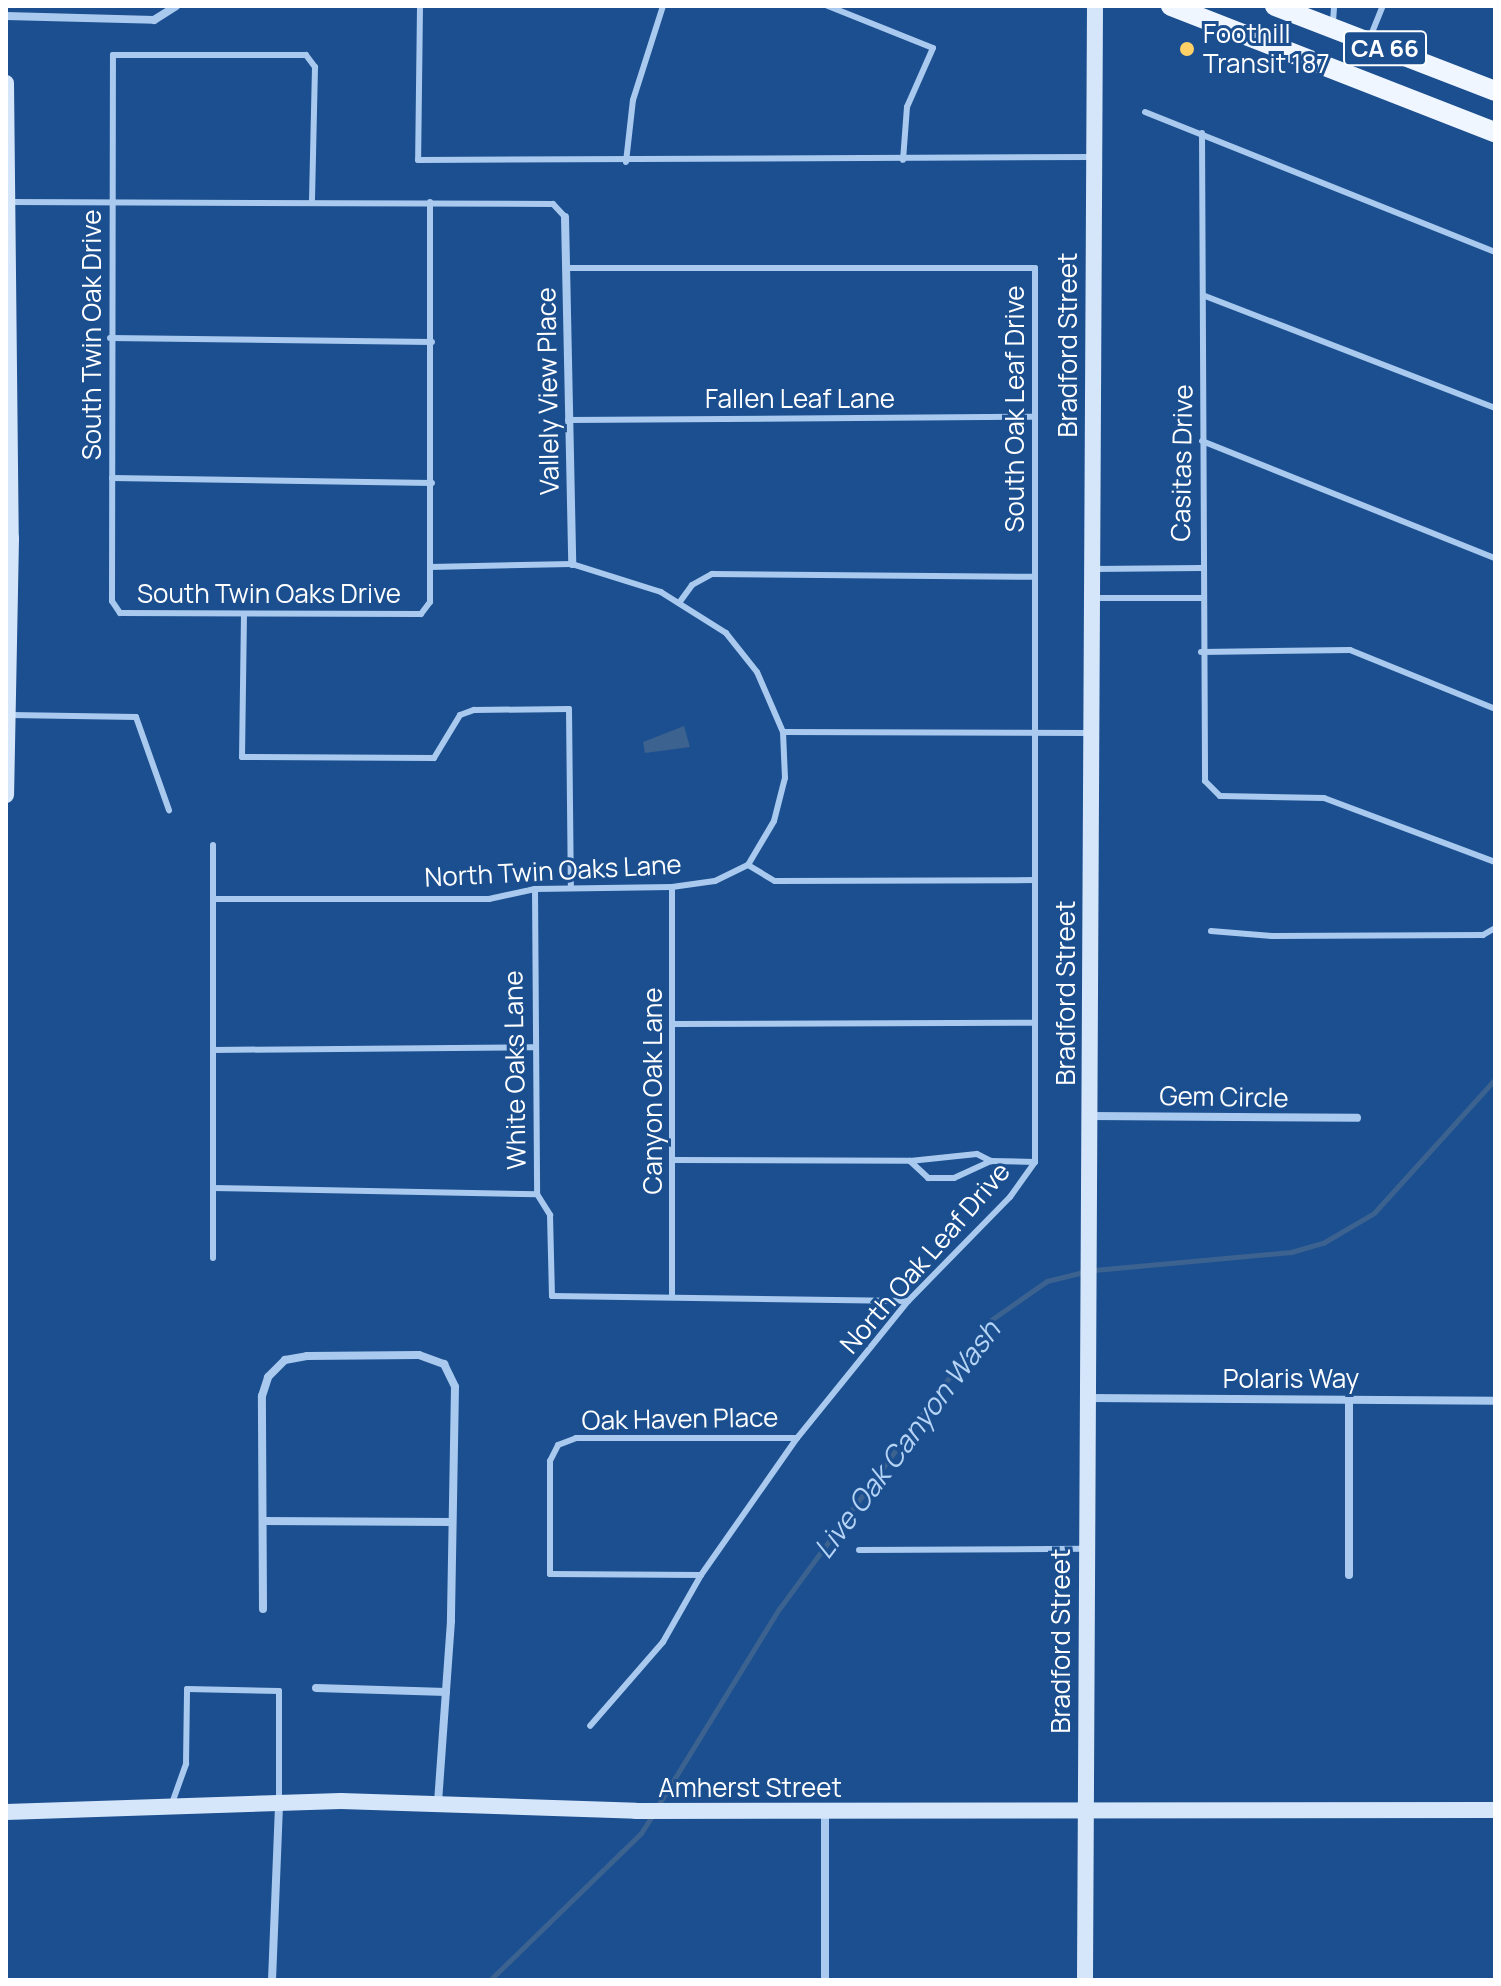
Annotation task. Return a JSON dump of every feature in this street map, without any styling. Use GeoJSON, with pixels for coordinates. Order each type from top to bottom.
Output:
{"type":"FeatureCollection","features":[{"type":"Feature","properties":{"kind":"main road","name":"CA 66"},"geometry":{"type":"LineString","coordinates":[[1171,6],[1495,132]]}},
{"type":"Feature","properties":{"kind":"main road","name":"CA 66"},"geometry":{"type":"LineString","coordinates":[[1275,6],[1495,91]]}},
{"type":"Feature","properties":{"kind":"street"},"geometry":{"type":"LineString","coordinates":[[6,16],[154,20],[176,6]]}},
{"type":"Feature","properties":{"kind":"street","name":"Bradford Street"},"geometry":{"type":"LineString","coordinates":[[1085,1980],[1095,6]]}},
{"type":"Feature","properties":{"kind":"street"},"geometry":{"type":"LineString","coordinates":[[6,83],[6,795]]}},
{"type":"Feature","properties":{"kind":"street","name":"Vallely View Place"},"geometry":{"type":"LineString","coordinates":[[565,217],[572,564]]}},
{"type":"Feature","properties":{"kind":"street","name":"Gem Circle"},"geometry":{"type":"LineString","coordinates":[[1091,1116],[1357,1118]]}},
{"type":"Feature","properties":{"kind":"street"},"geometry":{"type":"LineString","coordinates":[[263,1609],[262,1396],[268,1377],[285,1360],[307,1356],[419,1355],[444,1364],[455,1387],[446,1692],[438,1803]]}},
{"type":"Feature","properties":{"kind":"street","name":"Polaris Way"},"geometry":{"type":"LineString","coordinates":[[1087,1398],[1495,1401]]}},
{"type":"Feature","properties":{"kind":"street"},"geometry":{"type":"LineString","coordinates":[[1349,1399],[1349,1575]]}},
{"type":"Feature","properties":{"kind":"street"},"geometry":{"type":"LineString","coordinates":[[263,1521],[452,1522]]}},
{"type":"Feature","properties":{"kind":"street"},"geometry":{"type":"LineString","coordinates":[[316,1688],[446,1692]]}},
{"type":"Feature","properties":{"kind":"street","name":"Amherst Street"},"geometry":{"type":"LineString","coordinates":[[6,1812],[438,1803],[681,1812],[1495,1810]]}},
{"type":"Feature","properties":{"kind":"street"},"geometry":{"type":"LineString","coordinates":[[272,1980],[279,1804]]}},
{"type":"Feature","properties":{"kind":"street"},"geometry":{"type":"LineString","coordinates":[[825,1812],[825,1980]]}},
{"type":"Feature","properties":{"kind":"lane"},"geometry":{"type":"LineString","coordinates":[[420,6],[418,160],[626,162],[1094,157]]}},
{"type":"Feature","properties":{"kind":"lane"},"geometry":{"type":"LineString","coordinates":[[626,162],[633,100],[663,6]]}},
{"type":"Feature","properties":{"kind":"lane"},"geometry":{"type":"LineString","coordinates":[[828,6],[933,48],[907,107],[903,160]]}},
{"type":"Feature","properties":{"kind":"lane"},"geometry":{"type":"LineString","coordinates":[[1333,28],[1334,6]]}},
{"type":"Feature","properties":{"kind":"lane"},"geometry":{"type":"LineString","coordinates":[[1369,41],[1383,6]]}},
{"type":"Feature","properties":{"kind":"lane","name":"South Twin Oak Drive"},"geometry":{"type":"LineString","coordinates":[[120,613],[112,601],[110,338],[113,55],[306,55],[315,67],[312,202]]}},
{"type":"Feature","properties":{"kind":"lane"},"geometry":{"type":"LineString","coordinates":[[1145,112],[1495,252]]}},
{"type":"Feature","properties":{"kind":"lane","name":"Casitas Drive"},"geometry":{"type":"LineString","coordinates":[[1202,133],[1205,296],[1201,652],[1205,781],[1211,791],[1220,796],[1324,798],[1495,862]]}},
{"type":"Feature","properties":{"kind":"lane"},"geometry":{"type":"LineString","coordinates":[[7,202],[553,204],[565,217]]}},
{"type":"Feature","properties":{"kind":"lane"},"geometry":{"type":"LineString","coordinates":[[430,202],[430,567]]}},
{"type":"Feature","properties":{"kind":"lane","name":"South Oak Leaf Drive"},"geometry":{"type":"LineString","coordinates":[[565,268],[1035,268],[1033,417],[1037,732]]}},
{"type":"Feature","properties":{"kind":"lane"},"geometry":{"type":"LineString","coordinates":[[1205,296],[1495,408]]}},
{"type":"Feature","properties":{"kind":"lane"},"geometry":{"type":"LineString","coordinates":[[110,338],[432,342]]}},
{"type":"Feature","properties":{"kind":"lane","name":"Fallen Leaf Lane"},"geometry":{"type":"LineString","coordinates":[[568,420],[1033,417]]}},
{"type":"Feature","properties":{"kind":"lane"},"geometry":{"type":"LineString","coordinates":[[1202,441],[1495,558]]}},
{"type":"Feature","properties":{"kind":"lane"},"geometry":{"type":"LineString","coordinates":[[112,478],[432,483]]}},
{"type":"Feature","properties":{"kind":"lane","name":"South Twin Oaks Drive"},"geometry":{"type":"LineString","coordinates":[[120,613],[421,614],[430,602],[430,567],[572,564],[661,592],[726,633],[757,672],[783,732]]}},
{"type":"Feature","properties":{"kind":"lane"},"geometry":{"type":"LineString","coordinates":[[1091,569],[1201,568]]}},
{"type":"Feature","properties":{"kind":"lane"},"geometry":{"type":"LineString","coordinates":[[679,603],[692,585],[712,574],[1035,577]]}},
{"type":"Feature","properties":{"kind":"lane"},"geometry":{"type":"LineString","coordinates":[[1090,598],[1201,598]]}},
{"type":"Feature","properties":{"kind":"lane"},"geometry":{"type":"LineString","coordinates":[[244,614],[242,757],[434,758],[460,715],[474,710],[569,709],[571,888]]}},
{"type":"Feature","properties":{"kind":"lane"},"geometry":{"type":"LineString","coordinates":[[1201,652],[1350,650],[1495,709]]}},
{"type":"Feature","properties":{"kind":"lane"},"geometry":{"type":"LineString","coordinates":[[7,715],[136,717],[169,810]]}},
{"type":"Feature","properties":{"kind":"lane"},"geometry":{"type":"LineString","coordinates":[[1035,880],[775,881],[748,865],[774,821],[785,778],[783,732],[1089,733]]}},
{"type":"Feature","properties":{"kind":"lane","name":"North Oak Leaf Drive"},"geometry":{"type":"LineString","coordinates":[[590,1726],[663,1642],[701,1575],[797,1438],[908,1301],[1010,1197],[1035,1162],[1037,732]]}},
{"type":"Feature","properties":{"kind":"lane"},"geometry":{"type":"LineString","coordinates":[[213,845],[213,1258]]}},
{"type":"Feature","properties":{"kind":"lane","name":"North Twin Oaks Lane"},"geometry":{"type":"LineString","coordinates":[[215,899],[489,899],[535,889],[672,887],[715,881],[748,865]]}},
{"type":"Feature","properties":{"kind":"lane","name":"Canyon Oak Lane"},"geometry":{"type":"LineString","coordinates":[[672,887],[672,1295]]}},
{"type":"Feature","properties":{"kind":"lane","name":"White Oaks Lane"},"geometry":{"type":"LineString","coordinates":[[535,889],[533,1047],[537,1194],[550,1215],[552,1296],[672,1295]]}},
{"type":"Feature","properties":{"kind":"lane"},"geometry":{"type":"LineString","coordinates":[[1211,931],[1272,936],[1483,935],[1495,928]]}},
{"type":"Feature","properties":{"kind":"lane"},"geometry":{"type":"LineString","coordinates":[[674,1024],[1035,1023]]}},
{"type":"Feature","properties":{"kind":"lane"},"geometry":{"type":"LineString","coordinates":[[213,1050],[533,1047]]}},
{"type":"Feature","properties":{"kind":"lane"},"geometry":{"type":"LineString","coordinates":[[673,1160],[910,1161],[977,1154],[991,1161],[1035,1162]]}},
{"type":"Feature","properties":{"kind":"lane"},"geometry":{"type":"LineString","coordinates":[[910,1161],[928,1178],[954,1178],[991,1161]]}},
{"type":"Feature","properties":{"kind":"lane"},"geometry":{"type":"LineString","coordinates":[[213,1188],[537,1194]]}},
{"type":"Feature","properties":{"kind":"lane"},"geometry":{"type":"LineString","coordinates":[[672,1295],[908,1301]]}},
{"type":"Feature","properties":{"kind":"lane","name":"Oak Haven Place"},"geometry":{"type":"LineString","coordinates":[[701,1575],[550,1574],[550,1461],[558,1445],[576,1438],[797,1438]]}},
{"type":"Feature","properties":{"kind":"lane"},"geometry":{"type":"LineString","coordinates":[[859,1550],[1086,1549]]}},
{"type":"Feature","properties":{"kind":"lane"},"geometry":{"type":"LineString","coordinates":[[170,1808],[186,1764],[187,1689],[279,1691],[279,1804]]}},
{"type":"Feature","properties":{"kind":"water"},"geometry":{"type":"Polygon","coordinates":[[[684,726],[690,747],[645,753],[643,742],[684,726]]]}},
{"type":"Feature","properties":{"kind":"waterway","name":"Live Oak Canyon Wash"},"geometry":{"type":"LineString","coordinates":[[1094,1270],[1291,1252],[1323,1243],[1374,1213],[1495,1079]]}},
{"type":"Feature","properties":{"kind":"waterway","name":"Live Oak Canyon Wash"},"geometry":{"type":"LineString","coordinates":[[657,1807],[779,1609],[991,1320],[1047,1281],[1084,1272]]}},
{"type":"Feature","properties":{"kind":"waterway","name":"Live Oak Canyon Wash"},"geometry":{"type":"LineString","coordinates":[[490,1980],[641,1833],[652,1816]]}},
{"type":"Feature","properties":{"kind":"place","name":"Foothill Transit 187"},"geometry":{"type":"Point","coordinates":[1187,49]}}]}
